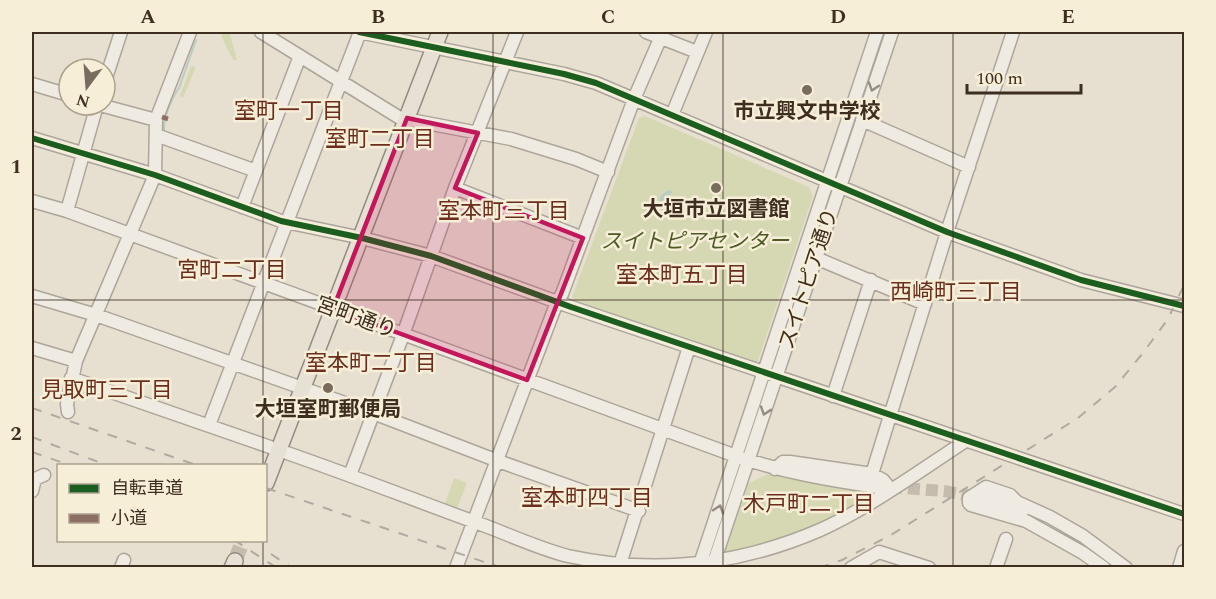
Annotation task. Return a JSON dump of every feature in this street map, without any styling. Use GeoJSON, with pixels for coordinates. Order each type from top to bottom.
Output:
{"type":"FeatureCollection","features":[{"type":"Feature","properties":{"kind":"main road"},"geometry":{"type":"LineString","coordinates":[[267,480],[440,32]]}},
{"type":"Feature","properties":{"kind":"street"},"geometry":{"type":"LineString","coordinates":[[113,57],[121,32]]}},
{"type":"Feature","properties":{"kind":"street"},"geometry":{"type":"LineString","coordinates":[[68,412],[71,378],[76,361],[155,175],[156,120],[190,32]]}},
{"type":"Feature","properties":{"kind":"street"},"geometry":{"type":"LineString","coordinates":[[261,32],[398,116],[511,139],[576,159],[608,172]]}},
{"type":"Feature","properties":{"kind":"street"},"geometry":{"type":"LineString","coordinates":[[209,425],[360,32],[575,77],[634,99],[947,232],[1081,280],[1185,306]]}},
{"type":"Feature","properties":{"kind":"street"},"geometry":{"type":"LineString","coordinates":[[350,475],[455,188],[517,32]]}},
{"type":"Feature","properties":{"kind":"street"},"geometry":{"type":"LineString","coordinates":[[646,32],[662,34],[697,52]]}},
{"type":"Feature","properties":{"kind":"street"},"geometry":{"type":"LineString","coordinates":[[672,115],[706,32]]}},
{"type":"Feature","properties":{"kind":"street"},"geometry":{"type":"LineString","coordinates":[[709,564],[742,458],[763,371],[877,32]]}},
{"type":"Feature","properties":{"kind":"street","name":"スイトピア通り"},"geometry":{"type":"LineString","coordinates":[[742,458],[777,376],[892,32]]}},
{"type":"Feature","properties":{"kind":"street"},"geometry":{"type":"LineString","coordinates":[[872,474],[947,232],[1013,32]]}},
{"type":"Feature","properties":{"kind":"street"},"geometry":{"type":"LineString","coordinates":[[456,567],[562,294],[634,99],[662,34]]}},
{"type":"Feature","properties":{"kind":"street"},"geometry":{"type":"LineString","coordinates":[[242,207],[300,56]]}},
{"type":"Feature","properties":{"kind":"street"},"geometry":{"type":"LineString","coordinates":[[32,84],[57,91]]}},
{"type":"Feature","properties":{"kind":"street"},"geometry":{"type":"LineString","coordinates":[[117,110],[156,120]]}},
{"type":"Feature","properties":{"kind":"street"},"geometry":{"type":"LineString","coordinates":[[67,211],[95,117]]}},
{"type":"Feature","properties":{"kind":"street"},"geometry":{"type":"LineString","coordinates":[[862,120],[969,167]]}},
{"type":"Feature","properties":{"kind":"street"},"geometry":{"type":"LineString","coordinates":[[156,135],[256,171]]}},
{"type":"Feature","properties":{"kind":"street"},"geometry":{"type":"LineString","coordinates":[[32,138],[155,175],[288,223],[362,238],[431,256],[557,302],[1185,514]]}},
{"type":"Feature","properties":{"kind":"street"},"geometry":{"type":"LineString","coordinates":[[455,188],[583,238]]}},
{"type":"Feature","properties":{"kind":"street","name":"宮町通り"},"geometry":{"type":"LineString","coordinates":[[32,201],[67,211],[742,458],[775,469],[877,487]]}},
{"type":"Feature","properties":{"kind":"street"},"geometry":{"type":"LineString","coordinates":[[816,258],[925,304]]}},
{"type":"Feature","properties":{"kind":"street"},"geometry":{"type":"LineString","coordinates":[[833,396],[871,280]]}},
{"type":"Feature","properties":{"kind":"street"},"geometry":{"type":"LineString","coordinates":[[32,296],[96,315],[373,413],[498,461],[639,511]]}},
{"type":"Feature","properties":{"kind":"street"},"geometry":{"type":"LineString","coordinates":[[620,564],[639,511],[689,347]]}},
{"type":"Feature","properties":{"kind":"street"},"geometry":{"type":"LineString","coordinates":[[32,348],[76,361]]}},
{"type":"Feature","properties":{"kind":"street"},"geometry":{"type":"LineString","coordinates":[[71,378],[270,447]]}},
{"type":"Feature","properties":{"kind":"street"},"geometry":{"type":"LineString","coordinates":[[287,453],[566,555],[620,564],[650,566],[709,564],[759,552],[822,529],[891,490],[967,440]]}},
{"type":"Feature","properties":{"kind":"street"},"geometry":{"type":"LineString","coordinates":[[775,469],[783,462],[790,462],[872,474],[883,480],[891,490]]}},
{"type":"Feature","properties":{"kind":"street"},"geometry":{"type":"LineString","coordinates":[[32,491],[35,479],[44,475]]}},
{"type":"Feature","properties":{"kind":"street"},"geometry":{"type":"LineString","coordinates":[[1104,567],[1026,522],[971,505],[969,498],[986,487],[1010,495],[1017,502],[1083,536],[1126,567]]}},
{"type":"Feature","properties":{"kind":"street"},"geometry":{"type":"LineString","coordinates":[[978,496],[1019,509],[1056,528],[1115,567]]}},
{"type":"Feature","properties":{"kind":"street"},"geometry":{"type":"LineString","coordinates":[[996,567],[1006,539]]}},
{"type":"Feature","properties":{"kind":"street"},"geometry":{"type":"LineString","coordinates":[[1179,567],[1185,551]]}},
{"type":"Feature","properties":{"kind":"street"},"geometry":{"type":"LineString","coordinates":[[851,567],[879,552],[913,565],[929,567]]}},
{"type":"Feature","properties":{"kind":"highlighted area"},"geometry":{"type":"Polygon","coordinates":[[[407,118],[478,133],[455,188],[583,238],[527,380],[333,309],[407,118]]]}},
{"type":"Feature","properties":{"kind":"green space"},"geometry":{"type":"Polygon","coordinates":[[[223,32],[230,34],[237,60],[233,60],[221,36],[223,32]]]}},
{"type":"Feature","properties":{"kind":"green space"},"geometry":{"type":"Polygon","coordinates":[[[191,66],[195,69],[183,98],[180,96],[191,66]]]}},
{"type":"Feature","properties":{"kind":"green space","name":"スイトピアセンター"},"geometry":{"type":"Polygon","coordinates":[[[645,116],[809,187],[813,196],[757,364],[575,301],[572,297],[639,118],[645,116]]]}},
{"type":"Feature","properties":{"kind":"green space"},"geometry":{"type":"Polygon","coordinates":[[[770,473],[822,485],[876,491],[875,494],[797,535],[724,555],[749,483],[770,473]]]}},
{"type":"Feature","properties":{"kind":"green space"},"geometry":{"type":"Polygon","coordinates":[[[454,478],[467,483],[456,511],[444,506],[454,478]]]}},
{"type":"Feature","properties":{"kind":"shaded area"},"geometry":{"type":"Polygon","coordinates":[[[668,190],[673,191],[667,199],[683,201],[688,208],[659,202],[660,196],[668,190]]]}},
{"type":"Feature","properties":{"kind":"waterway"},"geometry":{"type":"LineString","coordinates":[[164,132],[168,109],[179,88],[196,40]]}},
{"type":"Feature","properties":{"kind":"tunnel"},"geometry":{"type":"LineString","coordinates":[[890,487],[944,491],[978,497]]}},
{"type":"Feature","properties":{"kind":"tunnel"},"geometry":{"type":"LineString","coordinates":[[235,561],[242,542]]}},
{"type":"Feature","properties":{"kind":"railway"},"geometry":{"type":"LineString","coordinates":[[819,568],[842,560],[891,535],[1078,418],[1115,387],[1143,353],[1168,319],[1184,285]]}},
{"type":"Feature","properties":{"kind":"railway"},"geometry":{"type":"LineString","coordinates":[[32,408],[193,464]]}},
{"type":"Feature","properties":{"kind":"railway"},"geometry":{"type":"LineString","coordinates":[[32,437],[104,464]]}},
{"type":"Feature","properties":{"kind":"railway"},"geometry":{"type":"LineString","coordinates":[[32,452],[66,464]]}},
{"type":"Feature","properties":{"kind":"railway"},"geometry":{"type":"LineString","coordinates":[[267,488],[502,568]]}},
{"type":"Feature","properties":{"kind":"railway"},"geometry":{"type":"LineString","coordinates":[[237,542],[277,568]]}},
{"type":"Feature","properties":{"kind":"railway"},"geometry":{"type":"LineString","coordinates":[[271,554],[292,568]]}},
{"type":"Feature","properties":{"kind":"marked path"},"geometry":{"type":"LineString","coordinates":[[162,117],[168,119]]}},
{"type":"Feature","properties":{"kind":"cycle path"},"geometry":{"type":"LineString","coordinates":[[359,32],[564,74],[596,83],[947,232],[1081,280],[1184,306]]}},
{"type":"Feature","properties":{"kind":"cycle path"},"geometry":{"type":"LineString","coordinates":[[32,138],[155,175],[281,221],[362,238],[431,256],[571,307],[1184,514]]}},
{"type":"Feature","properties":{"kind":"place","name":"市立興文中学校"},"geometry":{"type":"Point","coordinates":[807,90]}},
{"type":"Feature","properties":{"kind":"place","name":"大垣市立図書館"},"geometry":{"type":"Point","coordinates":[716,188]}},
{"type":"Feature","properties":{"kind":"place","name":"大垣室町郵便局"},"geometry":{"type":"Point","coordinates":[328,388]}},
{"type":"Feature","properties":{"kind":"district","name":"室町一丁目"},"geometry":{"type":"Point","coordinates":[289,111]}},
{"type":"Feature","properties":{"kind":"district","name":"室町二丁目"},"geometry":{"type":"Point","coordinates":[380,139]}},
{"type":"Feature","properties":{"kind":"district","name":"室本町三丁目"},"geometry":{"type":"Point","coordinates":[504,211]}},
{"type":"Feature","properties":{"kind":"district","name":"宮町二丁目"},"geometry":{"type":"Point","coordinates":[232,270]}},
{"type":"Feature","properties":{"kind":"district","name":"室本町五丁目"},"geometry":{"type":"Point","coordinates":[682,275]}},
{"type":"Feature","properties":{"kind":"district","name":"西崎町三丁目"},"geometry":{"type":"Point","coordinates":[956,292]}},
{"type":"Feature","properties":{"kind":"district","name":"室本町二丁目"},"geometry":{"type":"Point","coordinates":[371,363]}},
{"type":"Feature","properties":{"kind":"district","name":"見取町三丁目"},"geometry":{"type":"Point","coordinates":[107,390]}},
{"type":"Feature","properties":{"kind":"district","name":"室本町四丁目"},"geometry":{"type":"Point","coordinates":[587,498]}},
{"type":"Feature","properties":{"kind":"district","name":"木戸町二丁目"},"geometry":{"type":"Point","coordinates":[809,504]}}]}
